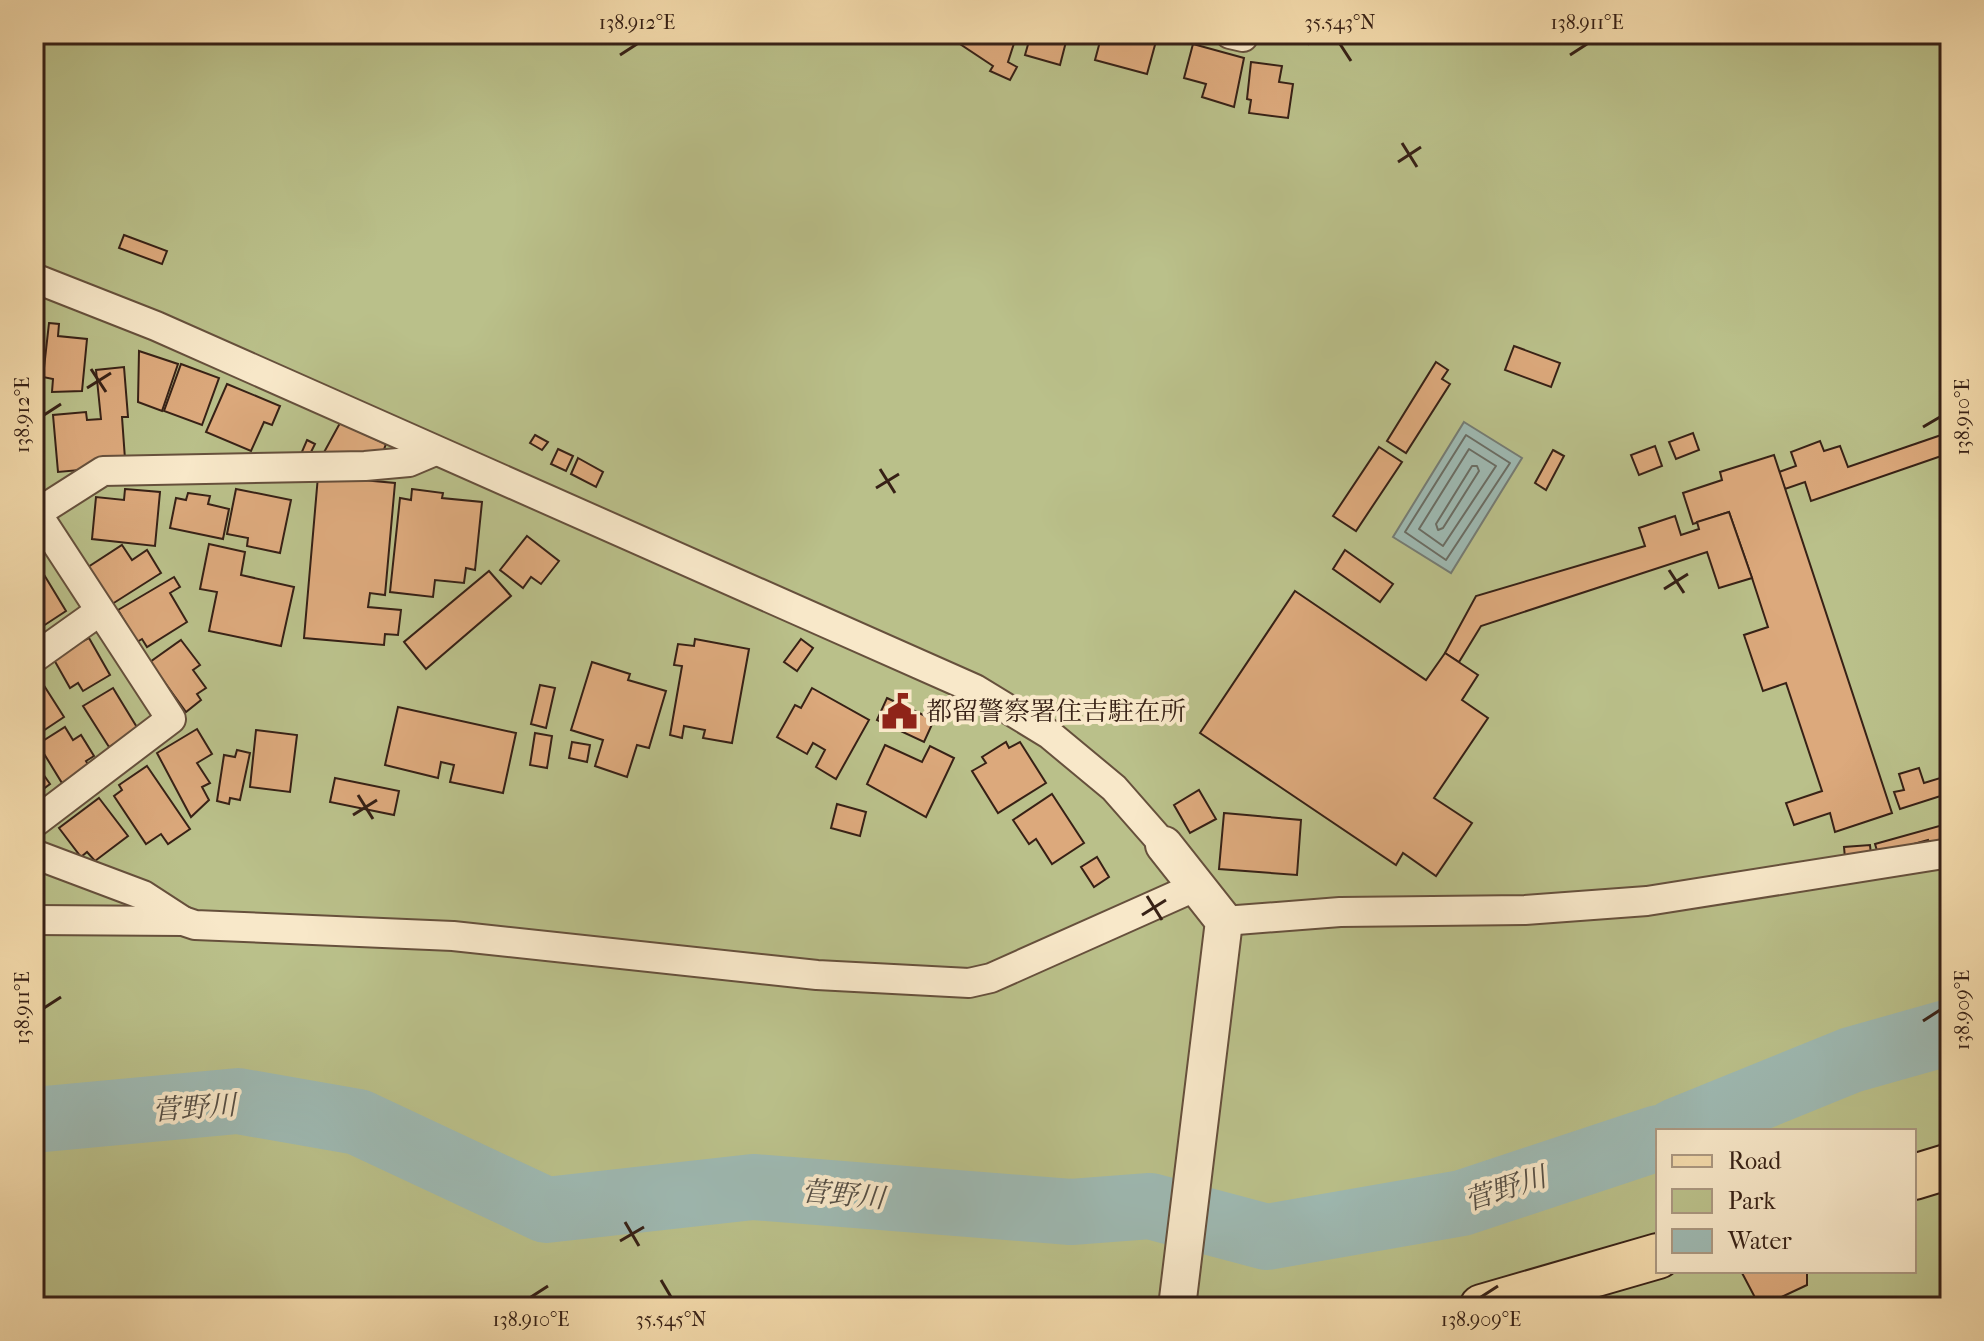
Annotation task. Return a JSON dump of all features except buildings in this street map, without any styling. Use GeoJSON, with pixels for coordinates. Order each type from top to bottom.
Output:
{"type":"FeatureCollection","features":[{"type":"Feature","properties":{"kind":"main road"},"geometry":{"type":"LineString","coordinates":[[1916,1176],[1950,1166]]}},
{"type":"Feature","properties":{"kind":"main road"},"geometry":{"type":"LineString","coordinates":[[1482,1307],[1656,1257]]}},
{"type":"Feature","properties":{"kind":"street"},"geometry":{"type":"LineString","coordinates":[[1230,34],[1243,37],[1244,34]]}},
{"type":"Feature","properties":{"kind":"street"},"geometry":{"type":"LineString","coordinates":[[34,278],[156,326],[435,451],[770,595],[975,689],[1049,734],[1114,788],[1224,921],[1177,1307]]}},
{"type":"Feature","properties":{"kind":"street"},"geometry":{"type":"LineString","coordinates":[[34,823],[171,719],[36,511],[103,471],[365,466],[409,462],[435,451]]}},
{"type":"Feature","properties":{"kind":"street"},"geometry":{"type":"LineString","coordinates":[[34,658],[100,611]]}},
{"type":"Feature","properties":{"kind":"street"},"geometry":{"type":"LineString","coordinates":[[1224,921],[1340,912],[1525,910],[1647,901],[1950,853]]}},
{"type":"Feature","properties":{"kind":"street"},"geometry":{"type":"LineString","coordinates":[[34,854],[143,895],[183,921]]}},
{"type":"Feature","properties":{"kind":"street"},"geometry":{"type":"LineString","coordinates":[[34,920],[183,921],[453,936],[817,975],[969,983],[991,978],[1195,887]]}},
{"type":"Feature","properties":{"kind":"green space"},"geometry":{"type":"Polygon","coordinates":[[[34,34],[1950,34],[1950,1307],[34,1307],[34,34]]]}},
{"type":"Feature","properties":{"kind":"water"},"geometry":{"type":"Polygon","coordinates":[[[1464,422],[1522,458],[1451,573],[1393,537],[1464,422]]]}},
{"type":"Feature","properties":{"kind":"waterway","name":"菅野川"},"geometry":{"type":"LineString","coordinates":[[1681,1129],[1851,1060],[1950,1032]]}},
{"type":"Feature","properties":{"kind":"waterway","name":"菅野川"},"geometry":{"type":"LineString","coordinates":[[34,1120],[238,1101],[358,1122],[546,1210],[753,1187],[1071,1212],[1150,1206],[1267,1237],[1462,1203],[1656,1139]]}},
{"type":"Feature","properties":{"kind":"place","name":"都留警察署住吉駐在所"},"geometry":{"type":"Point","coordinates":[900,711]}}]}
